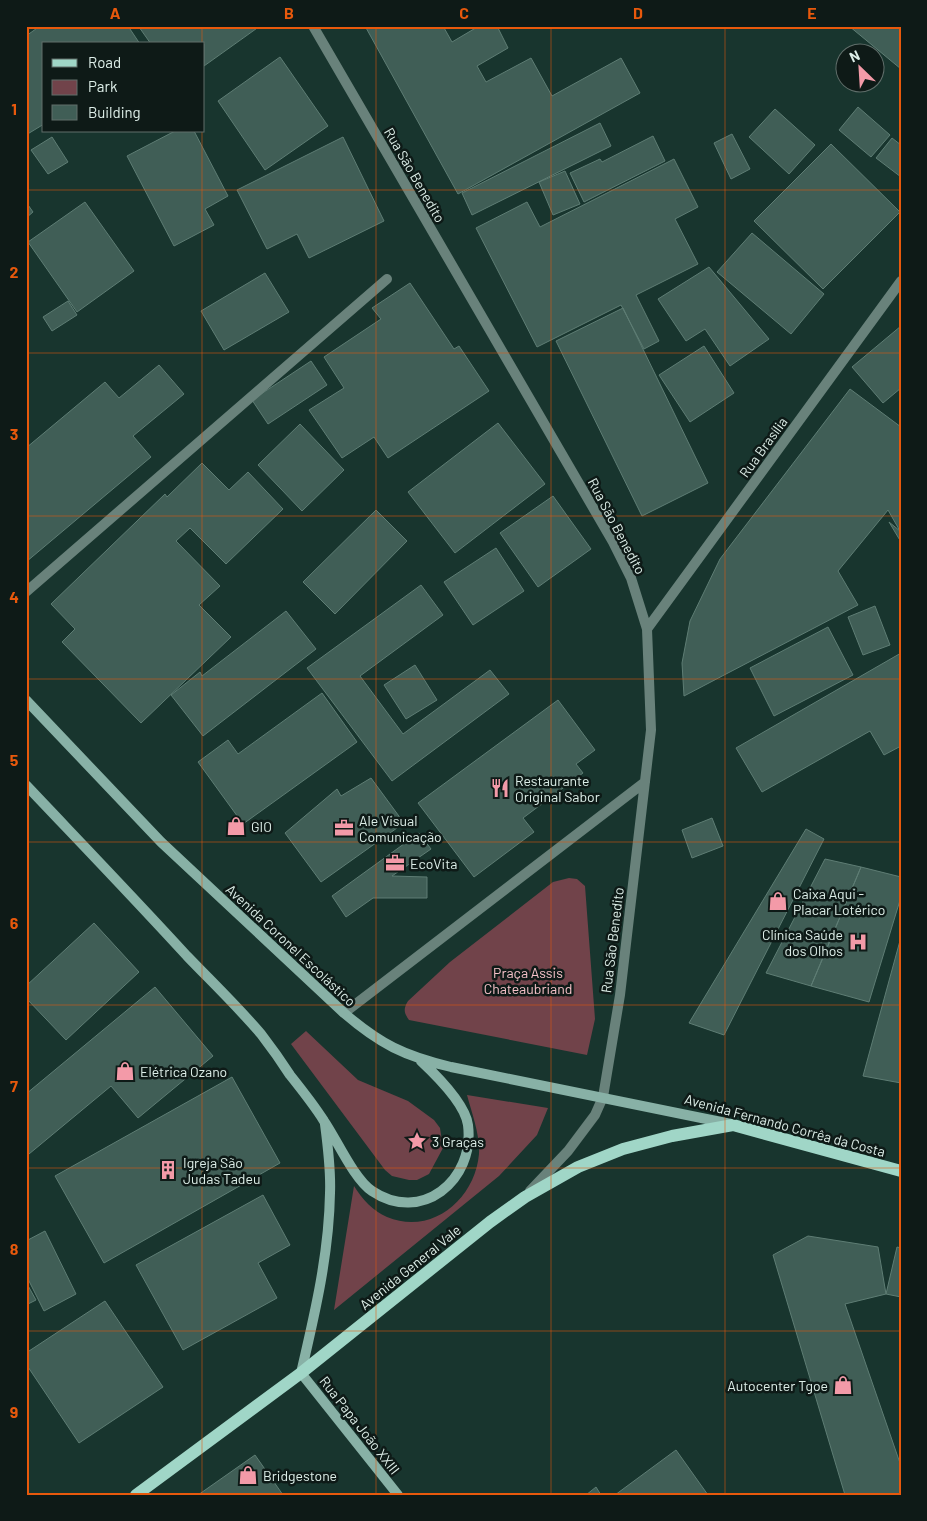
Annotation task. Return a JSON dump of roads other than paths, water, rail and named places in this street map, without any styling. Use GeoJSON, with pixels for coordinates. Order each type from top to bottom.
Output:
{"type":"FeatureCollection","features":[{"type":"Feature","properties":{"kind":"main road","name":"Avenida Coronel Escolástico"},"geometry":{"type":"LineString","coordinates":[[26,700],[161,842],[344,1013],[382,1043],[420,1060],[521,1082],[603,1097]]}},
{"type":"Feature","properties":{"kind":"main road"},"geometry":{"type":"LineString","coordinates":[[26,785],[261,1034],[324,1121],[369,1189],[381,1197],[396,1202],[413,1203],[429,1199],[440,1193],[458,1174],[467,1143],[468,1124],[450,1090],[420,1060]]}},
{"type":"Feature","properties":{"kind":"main road","name":"Avenida Fernando Corrêa da Costa"},"geometry":{"type":"LineString","coordinates":[[603,1097],[734,1124],[901,1171]]}},
{"type":"Feature","properties":{"kind":"main road"},"geometry":{"type":"LineString","coordinates":[[301,1373],[322,1276],[328,1234],[330,1160],[324,1121]]}},
{"type":"Feature","properties":{"kind":"main road","name":"Avenida General Vale"},"geometry":{"type":"LineString","coordinates":[[136,1495],[301,1373],[490,1222],[525,1197],[578,1167],[623,1149],[672,1136],[734,1124]]}},
{"type":"Feature","properties":{"kind":"main road","name":"Rua Papa João XXIII"},"geometry":{"type":"LineString","coordinates":[[301,1373],[398,1495]]}},
{"type":"Feature","properties":{"kind":"street","name":"Rua São Benedito"},"geometry":{"type":"LineString","coordinates":[[313,26],[613,542],[631,578],[647,629],[651,730],[620,995],[603,1097],[595,1115],[580,1136],[525,1197]]}},
{"type":"Feature","properties":{"kind":"street"},"geometry":{"type":"LineString","coordinates":[[26,592],[387,279]]}},
{"type":"Feature","properties":{"kind":"street","name":"Rua Brasília"},"geometry":{"type":"LineString","coordinates":[[647,629],[901,281]]}},
{"type":"Feature","properties":{"kind":"street"},"geometry":{"type":"LineString","coordinates":[[344,1013],[645,782]]}},
{"type":"Feature","properties":{"kind":"place","name":"Restaurante Original Sabor"},"geometry":{"type":"Point","coordinates":[500,788]}},
{"type":"Feature","properties":{"kind":"place","name":"GIO"},"geometry":{"type":"Point","coordinates":[236,826]}},
{"type":"Feature","properties":{"kind":"place","name":"Ale Visual Comunicação"},"geometry":{"type":"Point","coordinates":[344,828]}},
{"type":"Feature","properties":{"kind":"place","name":"EcoVita"},"geometry":{"type":"Point","coordinates":[395,863]}},
{"type":"Feature","properties":{"kind":"place","name":"Caixa Aqui - Placar Lotérico"},"geometry":{"type":"Point","coordinates":[778,901]}},
{"type":"Feature","properties":{"kind":"place","name":"Clínica Saúde dos Olhos"},"geometry":{"type":"Point","coordinates":[858,942]}},
{"type":"Feature","properties":{"kind":"place","name":"Elétrica Ozano"},"geometry":{"type":"Point","coordinates":[125,1071]}},
{"type":"Feature","properties":{"kind":"place","name":"3 Graças"},"geometry":{"type":"Point","coordinates":[417,1141]}},
{"type":"Feature","properties":{"kind":"place","name":"Igreja São Judas Tadeu"},"geometry":{"type":"Point","coordinates":[168,1170]}},
{"type":"Feature","properties":{"kind":"place","name":"Autocenter Tgoe"},"geometry":{"type":"Point","coordinates":[843,1385]}},
{"type":"Feature","properties":{"kind":"place","name":"Bridgestone"},"geometry":{"type":"Point","coordinates":[248,1475]}},
{"type":"Feature","properties":{"kind":"park label","name":"Praça Assis Chateaubriand"},"geometry":{"type":"Point","coordinates":[528,980]}}]}
